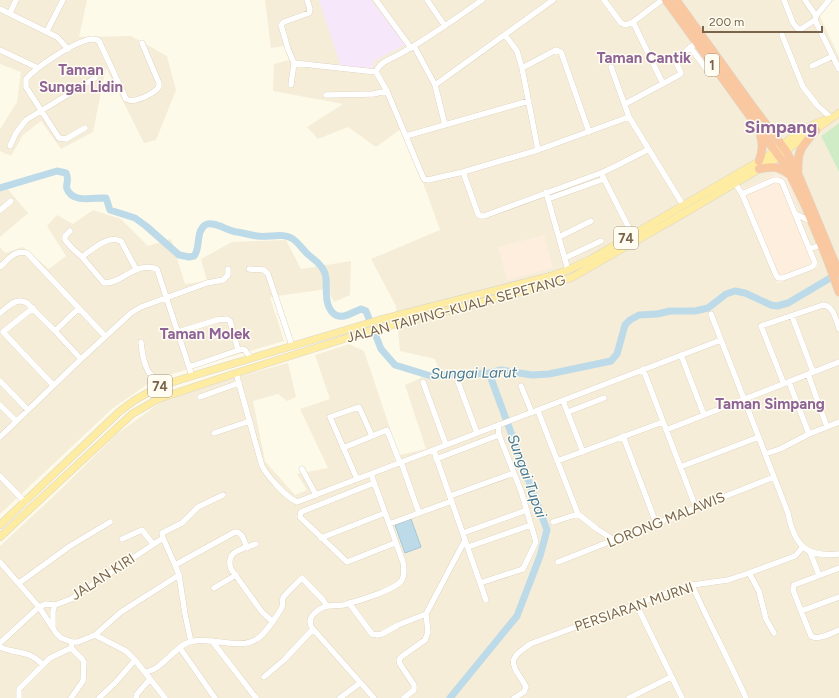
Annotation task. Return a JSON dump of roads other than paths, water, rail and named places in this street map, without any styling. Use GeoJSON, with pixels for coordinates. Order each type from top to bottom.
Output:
{"type":"FeatureCollection","features":[{"type":"Feature","properties":{"kind":"highway","name":"1"},"geometry":{"type":"LineString","coordinates":[[666,0],[693,45],[715,68],[760,130],[781,150]]}},
{"type":"Feature","properties":{"kind":"highway","name":"1"},"geometry":{"type":"LineString","coordinates":[[676,0],[750,103],[781,150],[794,175],[832,264],[839,292]]}},
{"type":"Feature","properties":{"kind":"highway"},"geometry":{"type":"LineString","coordinates":[[760,130],[763,146],[759,165],[774,166],[794,175],[800,149],[816,130]]}},
{"type":"Feature","properties":{"kind":"highway","name":"1"},"geometry":{"type":"LineString","coordinates":[[794,175],[821,245],[839,274]]}},
{"type":"Feature","properties":{"kind":"main road","name":"74"},"geometry":{"type":"LineString","coordinates":[[830,119],[839,113]]}},
{"type":"Feature","properties":{"kind":"main road","name":"JALAN TAIPING-KUALA SEPETANG"},"geometry":{"type":"LineString","coordinates":[[781,150],[824,125],[830,119]]}},
{"type":"Feature","properties":{"kind":"main road","name":"JALAN TAIPING-KUALA SEPETANG"},"geometry":{"type":"LineString","coordinates":[[0,537],[132,414],[158,399],[366,332],[571,278],[735,183],[821,121],[830,119]]}},
{"type":"Feature","properties":{"kind":"main road","name":"JALAN TAIPING-KUALA SEPETANG"},"geometry":{"type":"LineString","coordinates":[[0,525],[120,411],[135,400],[160,386],[364,324],[551,276],[568,270],[591,259],[683,205],[759,165]]}},
{"type":"Feature","properties":{"kind":"street"},"geometry":{"type":"LineString","coordinates":[[10,14],[16,0]]}},
{"type":"Feature","properties":{"kind":"street"},"geometry":{"type":"LineString","coordinates":[[47,31],[63,0]]}},
{"type":"Feature","properties":{"kind":"street"},"geometry":{"type":"LineString","coordinates":[[291,84],[294,63],[281,25],[284,22],[310,13],[307,0]]}},
{"type":"Feature","properties":{"kind":"street"},"geometry":{"type":"LineString","coordinates":[[376,0],[412,47],[436,85],[445,125]]}},
{"type":"Feature","properties":{"kind":"street"},"geometry":{"type":"LineString","coordinates":[[427,0],[445,26]]}},
{"type":"Feature","properties":{"kind":"street"},"geometry":{"type":"LineString","coordinates":[[376,72],[382,64],[445,26],[482,0]]}},
{"type":"Feature","properties":{"kind":"street"},"geometry":{"type":"LineString","coordinates":[[436,85],[553,0]]}},
{"type":"Feature","properties":{"kind":"street"},"geometry":{"type":"LineString","coordinates":[[604,0],[623,25],[626,26],[662,0]]}},
{"type":"Feature","properties":{"kind":"street"},"geometry":{"type":"LineString","coordinates":[[784,0],[793,23],[798,29],[801,29],[816,18],[829,0]]}},
{"type":"Feature","properties":{"kind":"street"},"geometry":{"type":"LineString","coordinates":[[805,0],[816,18],[839,69]]}},
{"type":"Feature","properties":{"kind":"street"},"geometry":{"type":"LineString","coordinates":[[0,8],[57,37],[68,49]]}},
{"type":"Feature","properties":{"kind":"street"},"geometry":{"type":"LineString","coordinates":[[633,22],[663,84]]}},
{"type":"Feature","properties":{"kind":"street"},"geometry":{"type":"LineString","coordinates":[[505,35],[517,51],[522,68],[538,150]]}},
{"type":"Feature","properties":{"kind":"street"},"geometry":{"type":"LineString","coordinates":[[782,35],[803,87],[830,119]]}},
{"type":"Feature","properties":{"kind":"street"},"geometry":{"type":"LineString","coordinates":[[85,128],[66,139],[59,138],[29,92],[25,83],[26,79],[31,72],[68,49],[85,40],[94,39],[99,42],[126,99],[130,102],[134,102],[156,91],[159,87],[159,83],[142,43]]}},
{"type":"Feature","properties":{"kind":"street"},"geometry":{"type":"LineString","coordinates":[[625,104],[681,73],[681,70],[675,60],[693,45]]}},
{"type":"Feature","properties":{"kind":"street"},"geometry":{"type":"LineString","coordinates":[[0,50],[38,68]]}},
{"type":"Feature","properties":{"kind":"street"},"geometry":{"type":"LineString","coordinates":[[522,68],[556,50],[561,52],[590,132]]}},
{"type":"Feature","properties":{"kind":"street"},"geometry":{"type":"LineString","coordinates":[[812,66],[833,56]]}},
{"type":"Feature","properties":{"kind":"street"},"geometry":{"type":"LineString","coordinates":[[294,63],[376,72],[380,77],[420,170],[426,180],[463,172],[538,150],[629,117]]}},
{"type":"Feature","properties":{"kind":"street"},"geometry":{"type":"LineString","coordinates":[[612,67],[629,117],[683,205]]}},
{"type":"Feature","properties":{"kind":"street"},"geometry":{"type":"LineString","coordinates":[[10,146],[16,133],[26,120],[95,78]]}},
{"type":"Feature","properties":{"kind":"street"},"geometry":{"type":"LineString","coordinates":[[326,95],[373,94],[386,91]]}},
{"type":"Feature","properties":{"kind":"street"},"geometry":{"type":"LineString","coordinates":[[406,136],[529,101]]}},
{"type":"Feature","properties":{"kind":"street"},"geometry":{"type":"LineString","coordinates":[[463,172],[480,216],[484,216],[619,166],[649,149]]}},
{"type":"Feature","properties":{"kind":"street"},"geometry":{"type":"LineString","coordinates":[[601,173],[632,234]]}},
{"type":"Feature","properties":{"kind":"street"},"geometry":{"type":"LineString","coordinates":[[548,199],[604,179]]}},
{"type":"Feature","properties":{"kind":"street"},"geometry":{"type":"LineString","coordinates":[[735,183],[742,194],[778,278],[783,278],[812,267],[815,263],[782,182],[774,180],[742,194]]}},
{"type":"Feature","properties":{"kind":"street"},"geometry":{"type":"LineString","coordinates":[[546,192],[568,270]]}},
{"type":"Feature","properties":{"kind":"street"},"geometry":{"type":"LineString","coordinates":[[0,210],[11,201]]}},
{"type":"Feature","properties":{"kind":"street"},"geometry":{"type":"LineString","coordinates":[[795,214],[811,221]]}},
{"type":"Feature","properties":{"kind":"street"},"geometry":{"type":"LineString","coordinates":[[559,237],[591,221]]}},
{"type":"Feature","properties":{"kind":"street"},"geometry":{"type":"LineString","coordinates":[[70,231],[65,236],[65,240],[104,283],[111,283],[136,269],[152,267],[157,269],[192,376]]}},
{"type":"Feature","properties":{"kind":"street"},"geometry":{"type":"LineString","coordinates":[[82,257],[108,240],[117,239],[121,241],[136,269]]}},
{"type":"Feature","properties":{"kind":"street"},"geometry":{"type":"LineString","coordinates":[[565,258],[601,242]]}},
{"type":"Feature","properties":{"kind":"street"},"geometry":{"type":"LineString","coordinates":[[809,249],[821,245]]}},
{"type":"Feature","properties":{"kind":"street"},"geometry":{"type":"LineString","coordinates":[[0,267],[16,253],[22,251],[27,253],[105,336]]}},
{"type":"Feature","properties":{"kind":"street"},"geometry":{"type":"LineString","coordinates":[[0,437],[53,385],[131,313],[141,307],[207,283],[223,280],[228,275],[228,269]]}},
{"type":"Feature","properties":{"kind":"street"},"geometry":{"type":"LineString","coordinates":[[249,269],[264,270],[268,274],[292,346]]}},
{"type":"Feature","properties":{"kind":"street"},"geometry":{"type":"LineString","coordinates":[[0,313],[16,301],[22,301],[33,308],[81,359]]}},
{"type":"Feature","properties":{"kind":"street"},"geometry":{"type":"LineString","coordinates":[[809,434],[761,326],[823,305],[831,308],[839,329]]}},
{"type":"Feature","properties":{"kind":"street"},"geometry":{"type":"LineString","coordinates":[[33,308],[1,331],[53,385]]}},
{"type":"Feature","properties":{"kind":"street"},"geometry":{"type":"LineString","coordinates":[[55,331],[79,308]]}},
{"type":"Feature","properties":{"kind":"street"},"geometry":{"type":"LineString","coordinates":[[711,314],[766,454],[788,513],[792,531],[802,547],[810,552],[839,554]]}},
{"type":"Feature","properties":{"kind":"street"},"geometry":{"type":"LineString","coordinates":[[792,316],[827,426]]}},
{"type":"Feature","properties":{"kind":"street"},"geometry":{"type":"LineString","coordinates":[[178,332],[222,319],[227,319],[230,321],[238,350]]}},
{"type":"Feature","properties":{"kind":"street"},"geometry":{"type":"LineString","coordinates":[[236,373],[259,458],[265,472],[291,500],[297,502],[400,462],[434,451],[721,340]]}},
{"type":"Feature","properties":{"kind":"street"},"geometry":{"type":"LineString","coordinates":[[141,342],[142,353],[147,370],[158,381],[160,386]]}},
{"type":"Feature","properties":{"kind":"street"},"geometry":{"type":"LineString","coordinates":[[189,367],[238,350],[246,350],[251,359]]}},
{"type":"Feature","properties":{"kind":"street"},"geometry":{"type":"LineString","coordinates":[[681,355],[704,415]]}},
{"type":"Feature","properties":{"kind":"street"},"geometry":{"type":"LineString","coordinates":[[666,430],[839,362]]}},
{"type":"Feature","properties":{"kind":"street"},"geometry":{"type":"LineString","coordinates":[[643,369],[696,508]]}},
{"type":"Feature","properties":{"kind":"street"},"geometry":{"type":"LineString","coordinates":[[0,381],[28,410]]}},
{"type":"Feature","properties":{"kind":"street"},"geometry":{"type":"LineString","coordinates":[[423,382],[446,446]]}},
{"type":"Feature","properties":{"kind":"street"},"geometry":{"type":"LineString","coordinates":[[458,382],[477,434]]}},
{"type":"Feature","properties":{"kind":"street"},"geometry":{"type":"LineString","coordinates":[[200,397],[239,384]]}},
{"type":"Feature","properties":{"kind":"street"},"geometry":{"type":"LineString","coordinates":[[521,386],[535,412],[557,461],[578,514],[614,540]]}},
{"type":"Feature","properties":{"kind":"street"},"geometry":{"type":"LineString","coordinates":[[568,412],[604,398]]}},
{"type":"Feature","properties":{"kind":"street"},"geometry":{"type":"LineString","coordinates":[[563,400],[583,452]]}},
{"type":"Feature","properties":{"kind":"street"},"geometry":{"type":"LineString","coordinates":[[0,405],[16,421]]}},
{"type":"Feature","properties":{"kind":"street"},"geometry":{"type":"LineString","coordinates":[[357,479],[330,417],[359,407],[372,436]]}},
{"type":"Feature","properties":{"kind":"street"},"geometry":{"type":"LineString","coordinates":[[214,433],[250,422]]}},
{"type":"Feature","properties":{"kind":"street"},"geometry":{"type":"LineString","coordinates":[[557,461],[663,422]]}},
{"type":"Feature","properties":{"kind":"street"},"geometry":{"type":"LineString","coordinates":[[766,454],[839,422]]}},
{"type":"Feature","properties":{"kind":"street"},"geometry":{"type":"LineString","coordinates":[[480,583],[523,568],[536,542],[521,491],[499,435],[500,425]]}},
{"type":"Feature","properties":{"kind":"street"},"geometry":{"type":"LineString","coordinates":[[343,448],[387,430],[420,513]]}},
{"type":"Feature","properties":{"kind":"street"},"geometry":{"type":"LineString","coordinates":[[436,459],[499,435]]}},
{"type":"Feature","properties":{"kind":"street"},"geometry":{"type":"LineString","coordinates":[[624,436],[656,523]]}},
{"type":"Feature","properties":{"kind":"street"},"geometry":{"type":"LineString","coordinates":[[680,468],[759,437]]}},
{"type":"Feature","properties":{"kind":"street"},"geometry":{"type":"LineString","coordinates":[[434,451],[486,600]]}},
{"type":"Feature","properties":{"kind":"street"},"geometry":{"type":"LineString","coordinates":[[302,469],[316,495]]}},
{"type":"Feature","properties":{"kind":"street"},"geometry":{"type":"LineString","coordinates":[[389,524],[420,513],[451,498],[514,473]]}},
{"type":"Feature","properties":{"kind":"street"},"geometry":{"type":"LineString","coordinates":[[371,474],[404,570],[402,581],[389,590],[349,603],[327,606],[317,610],[310,617],[309,621],[313,629],[374,698]]}},
{"type":"Feature","properties":{"kind":"street"},"geometry":{"type":"LineString","coordinates":[[0,476],[25,502]]}},
{"type":"Feature","properties":{"kind":"street","name":"LORONG MALAWIS"},"geometry":{"type":"LineString","coordinates":[[558,562],[774,477]]}},
{"type":"Feature","properties":{"kind":"street"},"geometry":{"type":"LineString","coordinates":[[374,483],[301,512],[300,517],[347,562],[395,543]]}},
{"type":"Feature","properties":{"kind":"street","name":"JALAN KIRI"},"geometry":{"type":"LineString","coordinates":[[39,607],[46,604],[55,605],[80,594],[163,538],[163,532],[182,523],[198,507],[223,496]]}},
{"type":"Feature","properties":{"kind":"street"},"geometry":{"type":"LineString","coordinates":[[404,698],[414,690],[414,685],[400,664],[399,660],[425,640],[428,632],[426,614],[464,536],[527,510]]}},
{"type":"Feature","properties":{"kind":"street"},"geometry":{"type":"LineString","coordinates":[[321,538],[385,513]]}},
{"type":"Feature","properties":{"kind":"street"},"geometry":{"type":"LineString","coordinates":[[554,522],[578,514]]}},
{"type":"Feature","properties":{"kind":"street"},"geometry":{"type":"LineString","coordinates":[[18,583],[70,546],[110,522]]}},
{"type":"Feature","properties":{"kind":"street"},"geometry":{"type":"LineString","coordinates":[[468,547],[531,525]]}},
{"type":"Feature","properties":{"kind":"street"},"geometry":{"type":"LineString","coordinates":[[122,539],[142,530],[153,544]]}},
{"type":"Feature","properties":{"kind":"street"},"geometry":{"type":"LineString","coordinates":[[175,564],[235,532],[242,534],[246,548]]}},
{"type":"Feature","properties":{"kind":"street"},"geometry":{"type":"LineString","coordinates":[[163,538],[179,576],[191,642]]}},
{"type":"Feature","properties":{"kind":"street"},"geometry":{"type":"LineString","coordinates":[[256,544],[234,552],[230,557],[229,562],[231,569],[262,612],[272,621]]}},
{"type":"Feature","properties":{"kind":"street","name":"PERSIARAN MURNI"},"geometry":{"type":"LineString","coordinates":[[514,698],[524,692],[526,688],[515,668],[513,662],[514,658],[530,644],[669,592],[692,585],[728,580],[749,573],[795,556],[802,547]]}},
{"type":"Feature","properties":{"kind":"street"},"geometry":{"type":"LineString","coordinates":[[810,552],[819,575]]}},
{"type":"Feature","properties":{"kind":"street"},"geometry":{"type":"LineString","coordinates":[[0,562],[39,607],[56,634],[71,645],[84,662],[82,681],[71,698]]}},
{"type":"Feature","properties":{"kind":"street"},"geometry":{"type":"LineString","coordinates":[[839,568],[797,583],[793,586],[793,590],[811,636],[818,638],[839,630]]}},
{"type":"Feature","properties":{"kind":"street"},"geometry":{"type":"LineString","coordinates":[[749,573],[759,591],[766,618],[774,633]]}},
{"type":"Feature","properties":{"kind":"street"},"geometry":{"type":"LineString","coordinates":[[214,588],[236,575]]}},
{"type":"Feature","properties":{"kind":"street"},"geometry":{"type":"LineString","coordinates":[[19,698],[19,689],[42,664],[71,645],[95,635],[121,612],[179,576]]}},
{"type":"Feature","properties":{"kind":"street"},"geometry":{"type":"LineString","coordinates":[[145,672],[157,668],[172,653],[185,644],[191,642],[212,641],[236,644],[248,643],[258,638],[266,631],[282,607],[284,598],[302,578],[327,606]]}},
{"type":"Feature","properties":{"kind":"street"},"geometry":{"type":"LineString","coordinates":[[692,585],[711,627],[733,668],[746,698]]}},
{"type":"Feature","properties":{"kind":"street"},"geometry":{"type":"LineString","coordinates":[[801,610],[839,597]]}},
{"type":"Feature","properties":{"kind":"street"},"geometry":{"type":"LineString","coordinates":[[349,603],[372,634],[377,635],[426,614]]}},
{"type":"Feature","properties":{"kind":"street"},"geometry":{"type":"LineString","coordinates":[[638,603],[639,610],[682,698]]}},
{"type":"Feature","properties":{"kind":"street"},"geometry":{"type":"LineString","coordinates":[[53,628],[53,611],[55,605]]}},
{"type":"Feature","properties":{"kind":"street"},"geometry":{"type":"LineString","coordinates":[[0,643],[39,607]]}},
{"type":"Feature","properties":{"kind":"street"},"geometry":{"type":"LineString","coordinates":[[264,677],[284,660],[313,629]]}},
{"type":"Feature","properties":{"kind":"street"},"geometry":{"type":"LineString","coordinates":[[95,635],[126,651],[136,660],[165,698]]}},
{"type":"Feature","properties":{"kind":"street"},"geometry":{"type":"LineString","coordinates":[[212,641],[256,698]]}},
{"type":"Feature","properties":{"kind":"street"},"geometry":{"type":"LineString","coordinates":[[0,647],[31,655],[42,664]]}},
{"type":"Feature","properties":{"kind":"street"},"geometry":{"type":"LineString","coordinates":[[180,648],[215,698]]}},
{"type":"Feature","properties":{"kind":"street"},"geometry":{"type":"LineString","coordinates":[[99,698],[136,660]]}},
{"type":"Feature","properties":{"kind":"street"},"geometry":{"type":"LineString","coordinates":[[629,698],[671,677]]}},
{"type":"Feature","properties":{"kind":"street"},"geometry":{"type":"LineString","coordinates":[[136,698],[139,691],[150,679]]}},
{"type":"Feature","properties":{"kind":"street"},"geometry":{"type":"LineString","coordinates":[[340,698],[360,683]]}},
{"type":"Feature","properties":{"kind":"water"},"geometry":{"type":"Polygon","coordinates":[[[411,519],[421,547],[405,553],[395,525],[411,519]]]}},
{"type":"Feature","properties":{"kind":"waterway","name":"Sungai Larut"},"geometry":{"type":"LineString","coordinates":[[0,188],[57,171],[66,173],[68,178],[67,189],[74,197],[84,199],[106,198],[110,210],[135,218],[179,255],[189,257],[194,256],[196,253],[200,232],[202,228],[208,224],[257,236],[289,237],[293,239],[323,268],[326,278],[327,301],[333,313],[343,316],[361,309],[366,311],[381,349],[395,365],[431,376],[489,373],[501,370],[532,375],[549,374],[611,361],[617,354],[625,325],[639,315],[657,314],[670,311],[695,311],[708,308],[726,294],[735,291],[745,293],[771,305],[777,306],[788,303],[837,274]]}},
{"type":"Feature","properties":{"kind":"waterway","name":"Sungai Tupai"},"geometry":{"type":"LineString","coordinates":[[450,698],[517,616],[540,556],[547,530],[489,373]]}},
{"type":"Feature","properties":{"kind":"district","name":"Taman Cantik"},"geometry":{"type":"Point","coordinates":[644,58]}},
{"type":"Feature","properties":{"kind":"district","name":"Taman Sungai Lidin"},"geometry":{"type":"Point","coordinates":[81,78]}},
{"type":"Feature","properties":{"kind":"district","name":"Simpang"},"geometry":{"type":"Point","coordinates":[781,127]}},
{"type":"Feature","properties":{"kind":"district","name":"Taman Molek"},"geometry":{"type":"Point","coordinates":[205,334]}},
{"type":"Feature","properties":{"kind":"district","name":"Taman Simpang"},"geometry":{"type":"Point","coordinates":[770,404]}}]}
